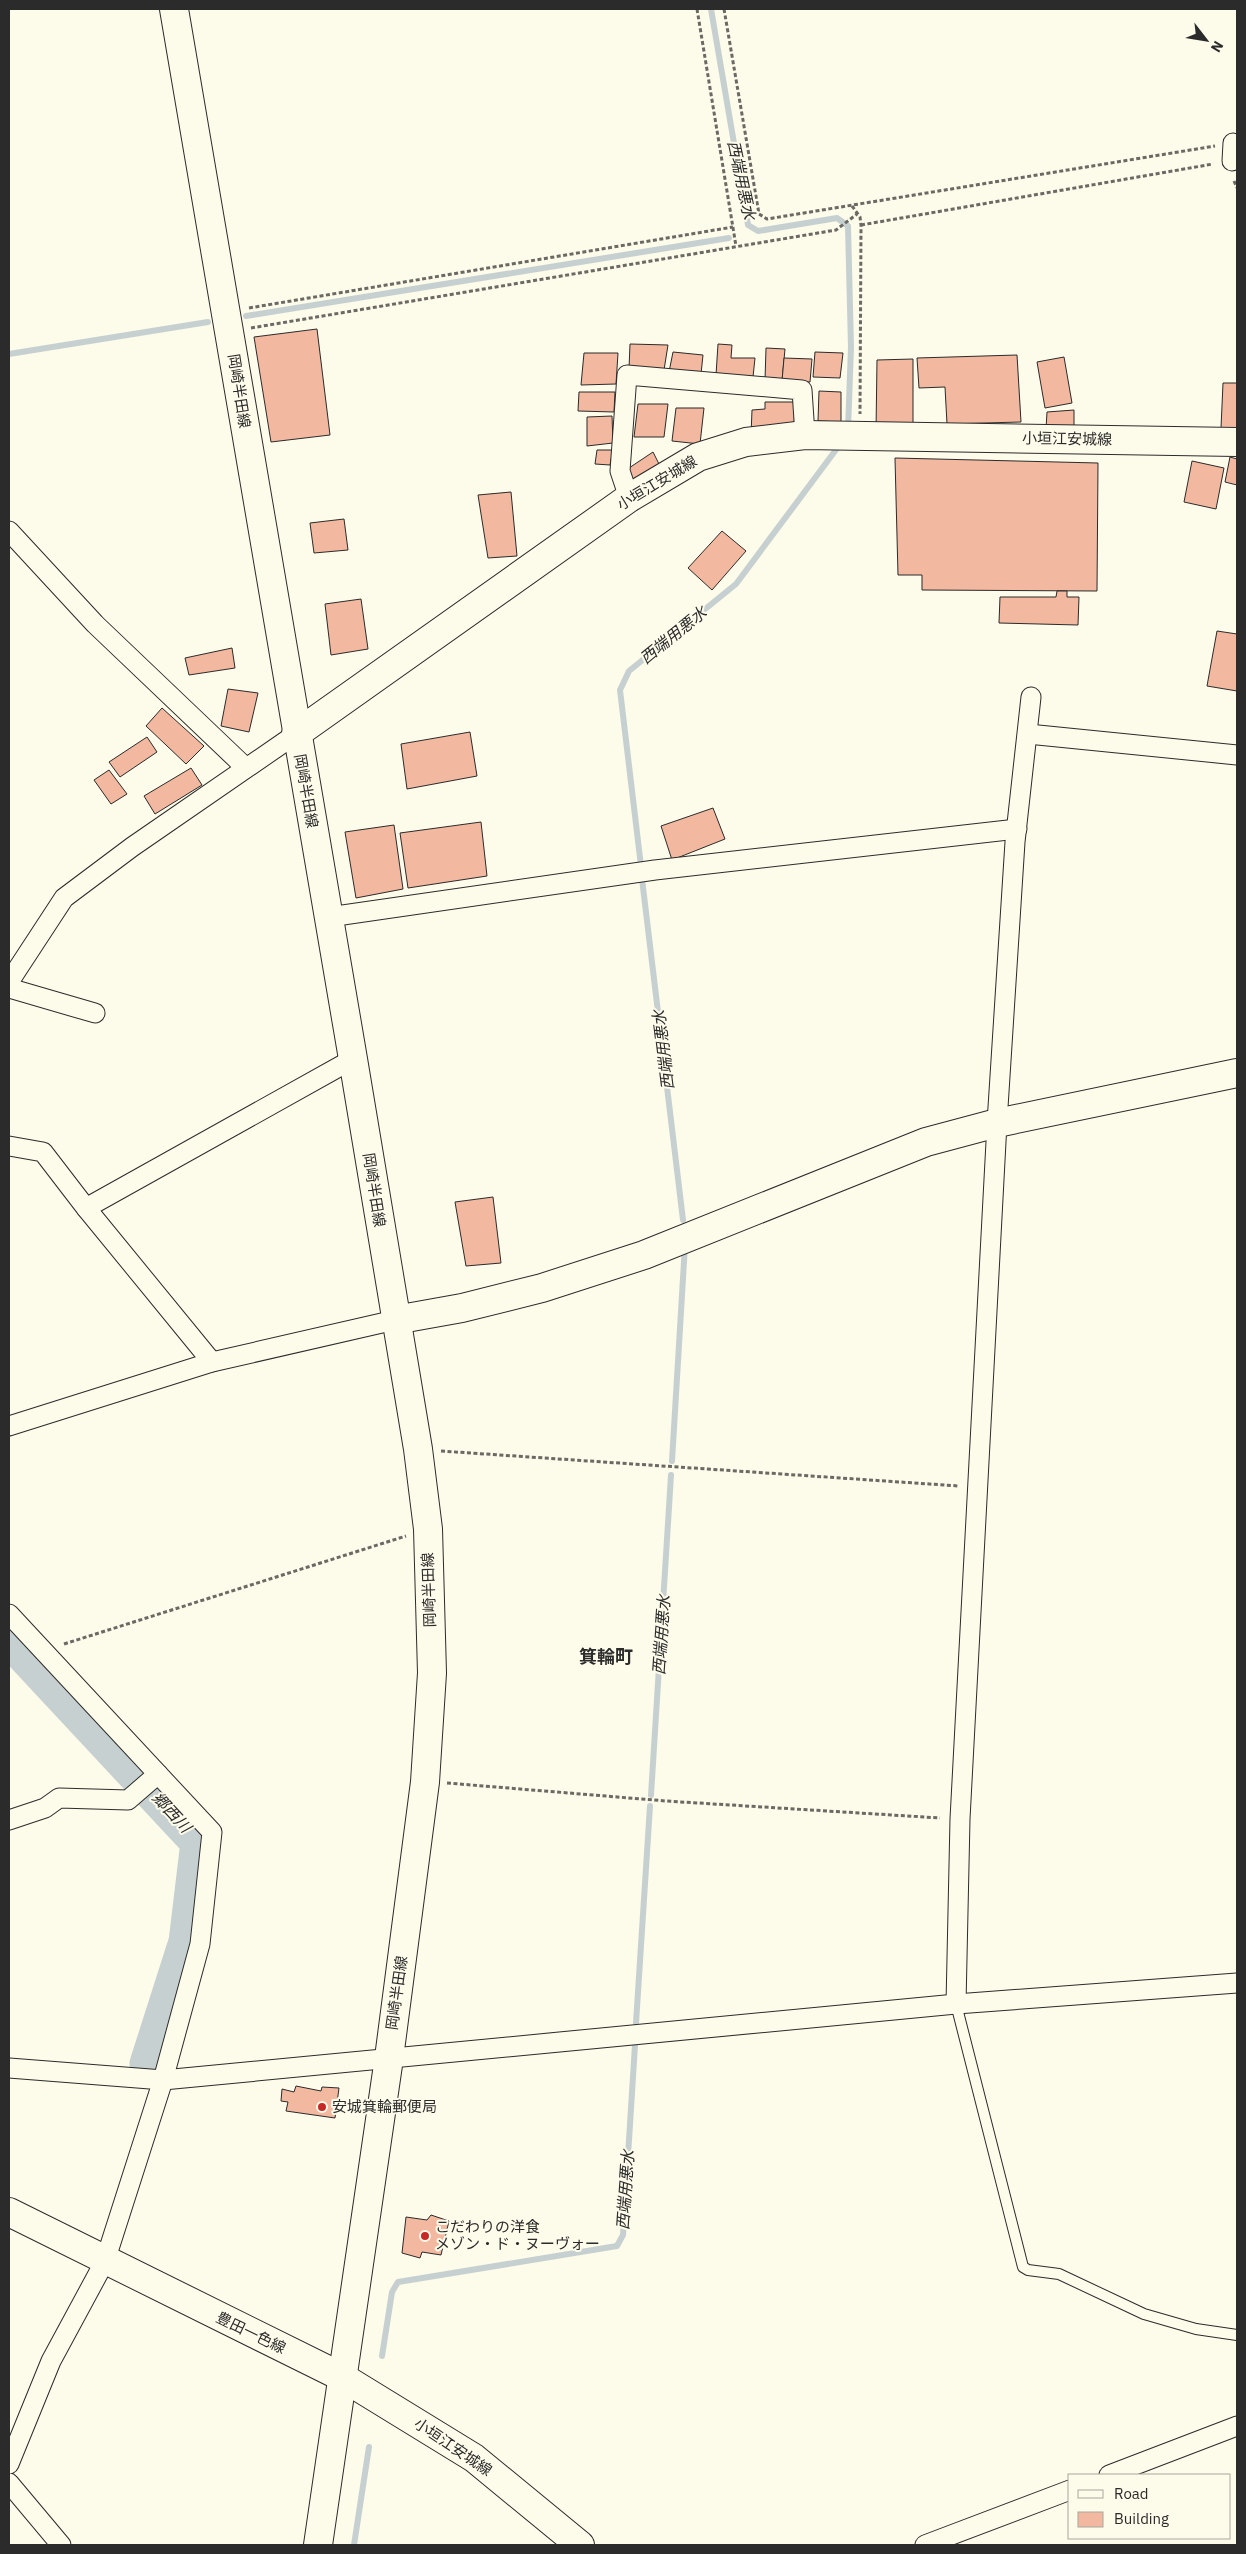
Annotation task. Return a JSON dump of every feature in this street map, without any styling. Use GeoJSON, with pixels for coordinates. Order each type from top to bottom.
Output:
{"type":"FeatureCollection","features":[{"type":"Feature","properties":{"kind":"main road","name":"岡崎半田線"},"geometry":{"type":"LineString","coordinates":[[174,9],[296,734],[353,1059],[418,1449],[428,1529],[432,1673],[426,1782],[389,2058],[342,2377]]}},
{"type":"Feature","properties":{"kind":"main road","name":"小垣江安城線"},"geometry":{"type":"LineString","coordinates":[[296,734],[629,498],[698,457],[746,442],[805,435],[1237,442]]}},
{"type":"Feature","properties":{"kind":"main road"},"geometry":{"type":"LineString","coordinates":[[395,1320],[462,1308],[542,1288],[644,1255],[926,1142],[997,1123],[1237,1073]]}},
{"type":"Feature","properties":{"kind":"main road","name":"豊田一色線"},"geometry":{"type":"LineString","coordinates":[[9,2212],[342,2377]]}},
{"type":"Feature","properties":{"kind":"main road","name":"小垣江安城線"},"geometry":{"type":"LineString","coordinates":[[342,2377],[474,2458],[580,2545]]}},
{"type":"Feature","properties":{"kind":"main road"},"geometry":{"type":"LineString","coordinates":[[318,2545],[342,2377]]}},
{"type":"Feature","properties":{"kind":"street"},"geometry":{"type":"LineString","coordinates":[[629,498],[620,471],[627,375],[802,390],[805,435]]}},
{"type":"Feature","properties":{"kind":"street"},"geometry":{"type":"LineString","coordinates":[[9,532],[95,624],[246,767]]}},
{"type":"Feature","properties":{"kind":"street"},"geometry":{"type":"LineString","coordinates":[[956,2004],[960,1819],[997,1123],[1017,829],[1031,697]]}},
{"type":"Feature","properties":{"kind":"street"},"geometry":{"type":"LineString","coordinates":[[9,982],[64,898],[132,847],[296,734]]}},
{"type":"Feature","properties":{"kind":"street"},"geometry":{"type":"LineString","coordinates":[[1028,734],[1237,755]]}},
{"type":"Feature","properties":{"kind":"street"},"geometry":{"type":"LineString","coordinates":[[329,917],[655,870],[1017,829]]}},
{"type":"Feature","properties":{"kind":"street"},"geometry":{"type":"LineString","coordinates":[[9,988],[95,1013]]}},
{"type":"Feature","properties":{"kind":"street"},"geometry":{"type":"LineString","coordinates":[[86,1208],[353,1059]]}},
{"type":"Feature","properties":{"kind":"street"},"geometry":{"type":"LineString","coordinates":[[9,1146],[43,1152],[86,1208],[212,1362]]}},
{"type":"Feature","properties":{"kind":"street"},"geometry":{"type":"LineString","coordinates":[[9,1426],[212,1362],[395,1320]]}},
{"type":"Feature","properties":{"kind":"street"},"geometry":{"type":"LineString","coordinates":[[9,1614],[212,1832],[200,1944],[163,2080],[105,2261],[51,2361],[9,2464]]}},
{"type":"Feature","properties":{"kind":"street"},"geometry":{"type":"LineString","coordinates":[[9,1820],[44,1808],[59,1798],[128,1800],[158,1774]]}},
{"type":"Feature","properties":{"kind":"street"},"geometry":{"type":"LineString","coordinates":[[9,2068],[163,2080],[956,2004],[1237,1982]]}},
{"type":"Feature","properties":{"kind":"street"},"geometry":{"type":"LineString","coordinates":[[1112,2474],[1237,2426]]}},
{"type":"Feature","properties":{"kind":"street"},"geometry":{"type":"LineString","coordinates":[[9,2483],[61,2545]]}},
{"type":"Feature","properties":{"kind":"street"},"geometry":{"type":"LineString","coordinates":[[925,2545],[1068,2491]]}},
{"type":"Feature","properties":{"kind":"lane"},"geometry":{"type":"LineString","coordinates":[[956,2004],[1023,2267],[1028,2270],[1060,2274],[1144,2314],[1196,2329],[1237,2335]]}},
{"type":"Feature","properties":{"kind":"path"},"geometry":{"type":"LineString","coordinates":[[697,9],[736,246]]}},
{"type":"Feature","properties":{"kind":"path"},"geometry":{"type":"LineString","coordinates":[[724,9],[759,214],[767,219],[1233,152]]}},
{"type":"Feature","properties":{"kind":"path"},"geometry":{"type":"LineString","coordinates":[[1233,152],[1235,186],[1237,188]]}},
{"type":"Feature","properties":{"kind":"path"},"geometry":{"type":"LineString","coordinates":[[861,225],[1233,152]]}},
{"type":"Feature","properties":{"kind":"path"},"geometry":{"type":"LineString","coordinates":[[852,206],[861,225],[860,437]]}},
{"type":"Feature","properties":{"kind":"path"},"geometry":{"type":"LineString","coordinates":[[228,322],[836,230],[857,214]]}},
{"type":"Feature","properties":{"kind":"path"},"geometry":{"type":"LineString","coordinates":[[228,322],[733,227]]}},
{"type":"Feature","properties":{"kind":"path"},"geometry":{"type":"LineString","coordinates":[[418,1449],[977,1488]]}},
{"type":"Feature","properties":{"kind":"path"},"geometry":{"type":"LineString","coordinates":[[43,1650],[428,1529]]}},
{"type":"Feature","properties":{"kind":"path"},"geometry":{"type":"LineString","coordinates":[[426,1782],[666,1801],[960,1819]]}},
{"type":"Feature","properties":{"kind":"building"},"geometry":{"type":"Polygon","coordinates":[[[317,329],[330,435],[271,442],[254,337],[317,329]]]}},
{"type":"Feature","properties":{"kind":"building"},"geometry":{"type":"Polygon","coordinates":[[[630,344],[668,345],[664,370],[629,369],[630,344]]]}},
{"type":"Feature","properties":{"kind":"building"},"geometry":{"type":"Polygon","coordinates":[[[718,344],[732,345],[731,358],[755,358],[753,377],[716,375],[718,344]]]}},
{"type":"Feature","properties":{"kind":"building"},"geometry":{"type":"Polygon","coordinates":[[[766,348],[785,349],[782,381],[765,380],[766,348]]]}},
{"type":"Feature","properties":{"kind":"building"},"geometry":{"type":"Polygon","coordinates":[[[673,352],[703,355],[701,374],[669,372],[673,352]]]}},
{"type":"Feature","properties":{"kind":"building"},"geometry":{"type":"Polygon","coordinates":[[[815,352],[843,353],[840,378],[813,377],[815,352]]]}},
{"type":"Feature","properties":{"kind":"building"},"geometry":{"type":"Polygon","coordinates":[[[584,353],[618,353],[616,384],[581,385],[584,353]]]}},
{"type":"Feature","properties":{"kind":"building"},"geometry":{"type":"Polygon","coordinates":[[[1017,355],[1021,422],[947,424],[945,387],[919,388],[917,358],[1017,355]]]}},
{"type":"Feature","properties":{"kind":"building"},"geometry":{"type":"Polygon","coordinates":[[[1064,357],[1072,403],[1045,408],[1037,362],[1064,357]]]}},
{"type":"Feature","properties":{"kind":"building"},"geometry":{"type":"Polygon","coordinates":[[[784,358],[812,359],[810,382],[782,381],[784,358]]]}},
{"type":"Feature","properties":{"kind":"building"},"geometry":{"type":"Polygon","coordinates":[[[913,359],[913,431],[876,431],[877,360],[913,359]]]}},
{"type":"Feature","properties":{"kind":"building"},"geometry":{"type":"Polygon","coordinates":[[[1223,383],[1237,383],[1237,428],[1221,428],[1223,383]]]}},
{"type":"Feature","properties":{"kind":"building"},"geometry":{"type":"Polygon","coordinates":[[[819,391],[841,392],[841,422],[818,421],[819,391]]]}},
{"type":"Feature","properties":{"kind":"building"},"geometry":{"type":"Polygon","coordinates":[[[579,392],[615,392],[614,412],[578,411],[579,392]]]}},
{"type":"Feature","properties":{"kind":"building"},"geometry":{"type":"Polygon","coordinates":[[[765,402],[795,402],[794,429],[751,435],[752,410],[765,409],[765,402]]]}},
{"type":"Feature","properties":{"kind":"building"},"geometry":{"type":"Polygon","coordinates":[[[638,404],[668,404],[664,437],[634,437],[638,404]]]}},
{"type":"Feature","properties":{"kind":"building"},"geometry":{"type":"Polygon","coordinates":[[[676,408],[704,408],[700,444],[672,441],[676,408]]]}},
{"type":"Feature","properties":{"kind":"building"},"geometry":{"type":"Polygon","coordinates":[[[1074,410],[1074,430],[1046,429],[1047,412],[1074,410]]]}},
{"type":"Feature","properties":{"kind":"building"},"geometry":{"type":"Polygon","coordinates":[[[612,416],[613,443],[587,446],[587,417],[612,416]]]}},
{"type":"Feature","properties":{"kind":"building"},"geometry":{"type":"Polygon","coordinates":[[[597,450],[613,450],[610,465],[595,464],[597,450]]]}},
{"type":"Feature","properties":{"kind":"building"},"geometry":{"type":"Polygon","coordinates":[[[653,452],[662,470],[635,488],[626,470],[653,452]]]}},
{"type":"Feature","properties":{"kind":"building"},"geometry":{"type":"Polygon","coordinates":[[[1230,457],[1237,459],[1237,485],[1225,482],[1230,457]]]}},
{"type":"Feature","properties":{"kind":"building"},"geometry":{"type":"Polygon","coordinates":[[[895,458],[1098,463],[1097,591],[922,590],[922,575],[898,575],[895,458]]]}},
{"type":"Feature","properties":{"kind":"building"},"geometry":{"type":"Polygon","coordinates":[[[1192,461],[1224,468],[1216,509],[1184,502],[1192,461]]]}},
{"type":"Feature","properties":{"kind":"building"},"geometry":{"type":"Polygon","coordinates":[[[511,492],[517,556],[488,558],[478,495],[511,492]]]}},
{"type":"Feature","properties":{"kind":"building"},"geometry":{"type":"Polygon","coordinates":[[[344,519],[348,550],[314,553],[310,523],[344,519]]]}},
{"type":"Feature","properties":{"kind":"building"},"geometry":{"type":"Polygon","coordinates":[[[722,531],[746,551],[712,590],[688,568],[722,531]]]}},
{"type":"Feature","properties":{"kind":"building"},"geometry":{"type":"Polygon","coordinates":[[[1057,591],[1067,591],[1067,597],[1079,597],[1078,625],[999,623],[1000,597],[1056,597],[1057,591]]]}},
{"type":"Feature","properties":{"kind":"building"},"geometry":{"type":"Polygon","coordinates":[[[361,599],[368,649],[331,655],[325,604],[361,599]]]}},
{"type":"Feature","properties":{"kind":"building"},"geometry":{"type":"Polygon","coordinates":[[[1217,631],[1237,634],[1237,691],[1207,686],[1217,631]]]}},
{"type":"Feature","properties":{"kind":"building"},"geometry":{"type":"Polygon","coordinates":[[[232,648],[235,668],[189,675],[185,658],[232,648]]]}},
{"type":"Feature","properties":{"kind":"building"},"geometry":{"type":"Polygon","coordinates":[[[228,689],[258,693],[249,732],[221,726],[228,689]]]}},
{"type":"Feature","properties":{"kind":"building"},"geometry":{"type":"Polygon","coordinates":[[[162,708],[204,746],[186,764],[146,726],[162,708]]]}},
{"type":"Feature","properties":{"kind":"building"},"geometry":{"type":"Polygon","coordinates":[[[470,732],[477,776],[407,789],[401,744],[470,732]]]}},
{"type":"Feature","properties":{"kind":"building"},"geometry":{"type":"Polygon","coordinates":[[[147,737],[157,752],[120,777],[109,762],[147,737]]]}},
{"type":"Feature","properties":{"kind":"building"},"geometry":{"type":"Polygon","coordinates":[[[191,768],[202,785],[155,814],[144,796],[191,768]]]}},
{"type":"Feature","properties":{"kind":"building"},"geometry":{"type":"Polygon","coordinates":[[[109,770],[127,794],[111,804],[94,780],[109,770]]]}},
{"type":"Feature","properties":{"kind":"building"},"geometry":{"type":"Polygon","coordinates":[[[713,808],[725,839],[672,860],[661,826],[713,808]]]}},
{"type":"Feature","properties":{"kind":"building"},"geometry":{"type":"Polygon","coordinates":[[[481,822],[487,876],[408,888],[400,833],[481,822]]]}},
{"type":"Feature","properties":{"kind":"building"},"geometry":{"type":"Polygon","coordinates":[[[394,825],[403,889],[356,898],[345,832],[394,825]]]}},
{"type":"Feature","properties":{"kind":"building"},"geometry":{"type":"Polygon","coordinates":[[[493,1197],[501,1263],[466,1266],[455,1202],[493,1197]]]}},
{"type":"Feature","properties":{"kind":"building"},"geometry":{"type":"Polygon","coordinates":[[[296,2086],[321,2091],[322,2087],[339,2088],[335,2118],[286,2111],[288,2102],[281,2101],[282,2089],[294,2092],[296,2086]]]}},
{"type":"Feature","properties":{"kind":"building","name":"こだわりの洋食 メゾン・ド・ヌーヴォー"},"geometry":{"type":"Polygon","coordinates":[[[431,2215],[449,2221],[441,2255],[422,2252],[420,2258],[402,2253],[406,2217],[427,2220],[431,2215]]]}},
{"type":"Feature","properties":{"kind":"waterway","name":"西端用悪水"},"geometry":{"type":"LineString","coordinates":[[711,9],[748,225],[758,231],[837,218],[848,226],[851,347],[848,430]]}},
{"type":"Feature","properties":{"kind":"waterway"},"geometry":{"type":"LineString","coordinates":[[246,316],[729,238]]}},
{"type":"Feature","properties":{"kind":"waterway"},"geometry":{"type":"LineString","coordinates":[[9,354],[208,322]]}},
{"type":"Feature","properties":{"kind":"waterway","name":"西端用悪水"},"geometry":{"type":"LineString","coordinates":[[641,866],[620,690],[629,671],[736,584],[841,443]]}},
{"type":"Feature","properties":{"kind":"waterway","name":"西端用悪水"},"geometry":{"type":"LineString","coordinates":[[642,879],[683,1220]]}},
{"type":"Feature","properties":{"kind":"waterway","name":"西端用悪水"},"geometry":{"type":"LineString","coordinates":[[672,1461],[685,1245]]}},
{"type":"Feature","properties":{"kind":"waterway","name":"西端用悪水"},"geometry":{"type":"LineString","coordinates":[[651,1795],[671,1475]]}},
{"type":"Feature","properties":{"kind":"waterway","name":"郷西川"},"geometry":{"type":"LineString","coordinates":[[9,1637],[200,1842],[188,1942],[149,2064]]}},
{"type":"Feature","properties":{"kind":"waterway","name":"西端用悪水"},"geometry":{"type":"LineString","coordinates":[[636,2023],[650,1806]]}},
{"type":"Feature","properties":{"kind":"waterway","name":"西端用悪水"},"geometry":{"type":"LineString","coordinates":[[382,2356],[392,2292],[398,2282],[617,2246],[623,2235],[635,2045]]}},
{"type":"Feature","properties":{"kind":"waterway","name":"西端用悪水"},"geometry":{"type":"LineString","coordinates":[[354,2545],[369,2447]]}},
{"type":"Feature","properties":{"kind":"place","name":"安城箕輪郵便局"},"geometry":{"type":"Point","coordinates":[322,2107]}},
{"type":"Feature","properties":{"kind":"place","name":"こだわりの洋食 メゾン・ド・ヌーヴォー"},"geometry":{"type":"Point","coordinates":[425,2236]}},
{"type":"Feature","properties":{"kind":"district","name":"箕輪町"},"geometry":{"type":"Point","coordinates":[606,1657]}}]}
